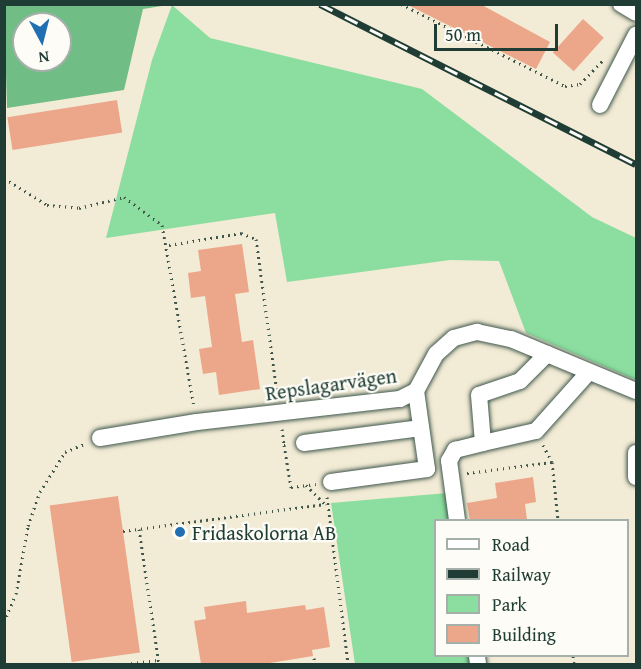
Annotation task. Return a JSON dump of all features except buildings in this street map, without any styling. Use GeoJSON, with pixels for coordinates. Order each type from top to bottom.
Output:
{"type":"FeatureCollection","features":[{"type":"Feature","properties":{"kind":"street"},"geometry":{"type":"LineString","coordinates":[[621,4],[636,13]]}},
{"type":"Feature","properties":{"kind":"street"},"geometry":{"type":"LineString","coordinates":[[600,105],[636,35]]}},
{"type":"Feature","properties":{"kind":"street","name":"Repslagarvägen"},"geometry":{"type":"LineString","coordinates":[[100,438],[197,422],[400,399],[416,391],[436,354],[454,338],[477,332],[511,339],[636,391]]}},
{"type":"Feature","properties":{"kind":"street"},"geometry":{"type":"LineString","coordinates":[[483,443],[479,395],[520,381],[547,354]]}},
{"type":"Feature","properties":{"kind":"street"},"geometry":{"type":"LineString","coordinates":[[457,519],[450,475],[450,460],[455,450],[536,431],[590,372]]}},
{"type":"Feature","properties":{"kind":"street"},"geometry":{"type":"LineString","coordinates":[[331,482],[427,469],[416,391]]}},
{"type":"Feature","properties":{"kind":"street"},"geometry":{"type":"LineString","coordinates":[[304,443],[421,428]]}},
{"type":"Feature","properties":{"kind":"street"},"geometry":{"type":"LineString","coordinates":[[636,453],[636,477]]}},
{"type":"Feature","properties":{"kind":"path"},"geometry":{"type":"LineString","coordinates":[[401,4],[566,86],[580,84],[608,54]]}},
{"type":"Feature","properties":{"kind":"path"},"geometry":{"type":"LineString","coordinates":[[4,177],[47,205],[79,208],[124,197],[162,225],[169,245],[197,422]]}},
{"type":"Feature","properties":{"kind":"path"},"geometry":{"type":"LineString","coordinates":[[169,245],[241,233],[256,239],[291,487],[331,482],[325,504],[348,664]]}},
{"type":"Feature","properties":{"kind":"path"},"geometry":{"type":"LineString","coordinates":[[4,622],[16,594],[28,526],[40,492],[65,452],[100,438]]}},
{"type":"Feature","properties":{"kind":"path"},"geometry":{"type":"LineString","coordinates":[[284,445],[304,443]]}},
{"type":"Feature","properties":{"kind":"path"},"geometry":{"type":"LineString","coordinates":[[450,475],[552,462],[558,519]]}},
{"type":"Feature","properties":{"kind":"path"},"geometry":{"type":"LineString","coordinates":[[306,485],[325,504]]}},
{"type":"Feature","properties":{"kind":"path"},"geometry":{"type":"LineString","coordinates":[[123,531],[325,504]]}},
{"type":"Feature","properties":{"kind":"path"},"geometry":{"type":"LineString","coordinates":[[125,664],[159,662],[139,529]]}},
{"type":"Feature","properties":{"kind":"path"},"geometry":{"type":"LineString","coordinates":[[314,658],[315,664]]}},
{"type":"Feature","properties":{"kind":"green space"},"geometry":{"type":"Polygon","coordinates":[[[4,5],[168,5],[143,9],[124,90],[7,108],[4,5]]]}},
{"type":"Feature","properties":{"kind":"green space"},"geometry":{"type":"Polygon","coordinates":[[[172,5],[210,38],[422,89],[592,217],[636,238],[636,380],[526,333],[499,261],[450,260],[287,282],[275,213],[106,238],[152,60],[172,5]]]}},
{"type":"Feature","properties":{"kind":"green space"},"geometry":{"type":"Polygon","coordinates":[[[447,493],[451,519],[434,519],[434,657],[470,657],[471,664],[355,664],[331,503],[447,493]]]}},
{"type":"Feature","properties":{"kind":"railway"},"geometry":{"type":"LineString","coordinates":[[320,4],[636,164]]}},
{"type":"Feature","properties":{"kind":"place","name":"Fridaskolorna AB"},"geometry":{"type":"Point","coordinates":[180,532]}}]}
